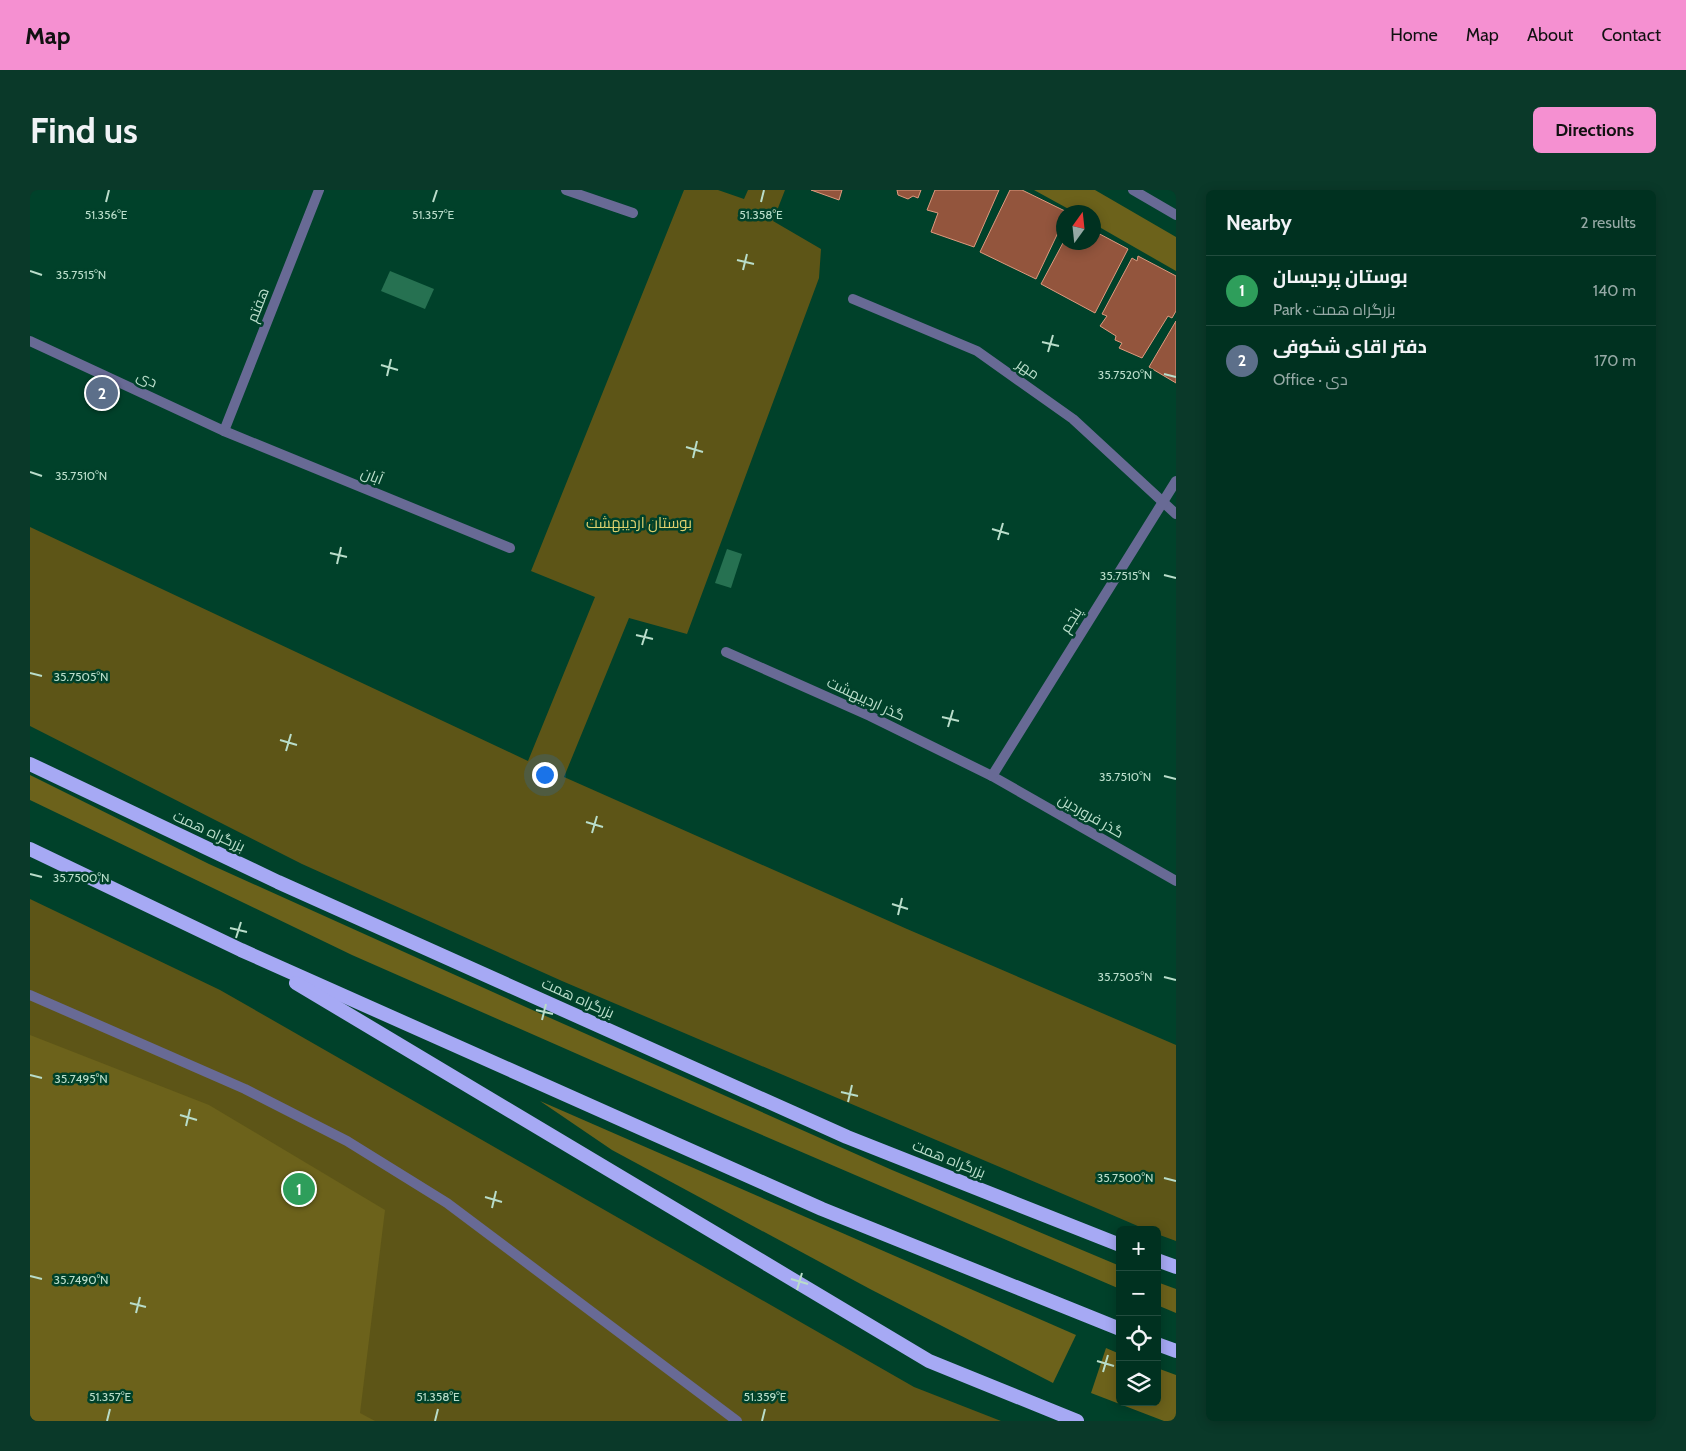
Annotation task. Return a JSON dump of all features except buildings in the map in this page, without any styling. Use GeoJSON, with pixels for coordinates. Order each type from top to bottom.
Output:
{"type":"FeatureCollection","features":[{"type":"Feature","properties":{"kind":"highway","name":"بزرگراه همت"},"geometry":{"type":"LineString","coordinates":[[30,764],[278,882],[847,1137],[1116,1243]]}},
{"type":"Feature","properties":{"kind":"highway"},"geometry":{"type":"LineString","coordinates":[[30,849],[241,950],[822,1209],[1116,1327]]}},
{"type":"Feature","properties":{"kind":"highway"},"geometry":{"type":"LineString","coordinates":[[241,950],[929,1361],[1056,1417],[1077,1421]]}},
{"type":"Feature","properties":{"kind":"highway"},"geometry":{"type":"LineString","coordinates":[[1161,1262],[1176,1268]]}},
{"type":"Feature","properties":{"kind":"highway"},"geometry":{"type":"LineString","coordinates":[[1161,1345],[1176,1351]]}},
{"type":"Feature","properties":{"kind":"street","name":"هفتم"},"geometry":{"type":"LineString","coordinates":[[224,431],[319,190]]}},
{"type":"Feature","properties":{"kind":"street"},"geometry":{"type":"LineString","coordinates":[[566,190],[633,214]]}},
{"type":"Feature","properties":{"kind":"street"},"geometry":{"type":"LineString","coordinates":[[1133,190],[1176,215]]}},
{"type":"Feature","properties":{"kind":"street","name":"مهر"},"geometry":{"type":"LineString","coordinates":[[853,299],[977,352],[1073,419],[1176,514]]}},
{"type":"Feature","properties":{"kind":"street","name":"دی"},"geometry":{"type":"LineString","coordinates":[[30,341],[224,431]]}},
{"type":"Feature","properties":{"kind":"street","name":"آبان"},"geometry":{"type":"LineString","coordinates":[[224,431],[510,548]]}},
{"type":"Feature","properties":{"kind":"street","name":"پنجم"},"geometry":{"type":"LineString","coordinates":[[992,776],[1176,481]]}},
{"type":"Feature","properties":{"kind":"street","name":"گذر اردیبهشت"},"geometry":{"type":"LineString","coordinates":[[726,652],[870,716],[992,776]]}},
{"type":"Feature","properties":{"kind":"street","name":"گذر فروردین"},"geometry":{"type":"LineString","coordinates":[[992,776],[1176,881]]}},
{"type":"Feature","properties":{"kind":"street"},"geometry":{"type":"LineString","coordinates":[[30,996],[245,1089],[347,1141],[447,1203],[737,1421]]}},
{"type":"Feature","properties":{"kind":"green space","name":"بوستان اردیبهشت"},"geometry":{"type":"Polygon","coordinates":[[[684,190],[718,190],[744,199],[748,190],[785,190],[773,221],[821,249],[819,278],[687,634],[629,618],[564,777],[907,929],[1176,1045],[1176,1241],[1161,1235],[1161,1226],[1138,1226],[562,981],[302,864],[30,726],[30,527],[528,761],[595,597],[531,571],[684,190]]]}},
{"type":"Feature","properties":{"kind":"green space"},"geometry":{"type":"Polygon","coordinates":[[[30,899],[220,990],[914,1387],[1001,1421],[30,1421],[30,899]]]}},
{"type":"Feature","properties":{"kind":"shaded area"},"geometry":{"type":"Polygon","coordinates":[[[1034,190],[1095,190],[1176,237],[1176,271],[1101,228],[1101,205],[1061,205],[1034,190]]]}},
{"type":"Feature","properties":{"kind":"shaded area"},"geometry":{"type":"Polygon","coordinates":[[[390,271],[434,289],[425,309],[381,291],[390,271]]]}},
{"type":"Feature","properties":{"kind":"shaded area"},"geometry":{"type":"Polygon","coordinates":[[[727,549],[742,554],[731,588],[715,583],[727,549]]]}},
{"type":"Feature","properties":{"kind":"shaded area"},"geometry":{"type":"Polygon","coordinates":[[[30,775],[209,864],[548,1017],[892,1170],[1116,1264],[1116,1287],[725,1119],[352,955],[30,800],[30,775]]]}},
{"type":"Feature","properties":{"kind":"shaded area"},"geometry":{"type":"Polygon","coordinates":[[[30,1035],[209,1105],[385,1210],[360,1413],[375,1421],[30,1421],[30,1035]]]}},
{"type":"Feature","properties":{"kind":"shaded area"},"geometry":{"type":"Polygon","coordinates":[[[540,1101],[1076,1335],[1053,1383],[870,1289],[612,1150],[540,1101]]]}},
{"type":"Feature","properties":{"kind":"shaded area"},"geometry":{"type":"Polygon","coordinates":[[[1161,1283],[1176,1289],[1176,1313],[1161,1307],[1161,1283]]]}},
{"type":"Feature","properties":{"kind":"shaded area"},"geometry":{"type":"Polygon","coordinates":[[[1106,1348],[1116,1352],[1116,1403],[1091,1393],[1106,1348]]]}},
{"type":"Feature","properties":{"kind":"shaded area"},"geometry":{"type":"Polygon","coordinates":[[[1161,1369],[1176,1375],[1176,1421],[1164,1421],[1125,1406],[1161,1406],[1161,1369]]]}},
{"type":"Feature","properties":{"kind":"place","name":"دفتر اقای شکوفی"},"geometry":{"type":"Point","coordinates":[102,393]}},
{"type":"Feature","properties":{"kind":"place","name":"بوستان پردیسان"},"geometry":{"type":"Point","coordinates":[299,1189]}}]}
